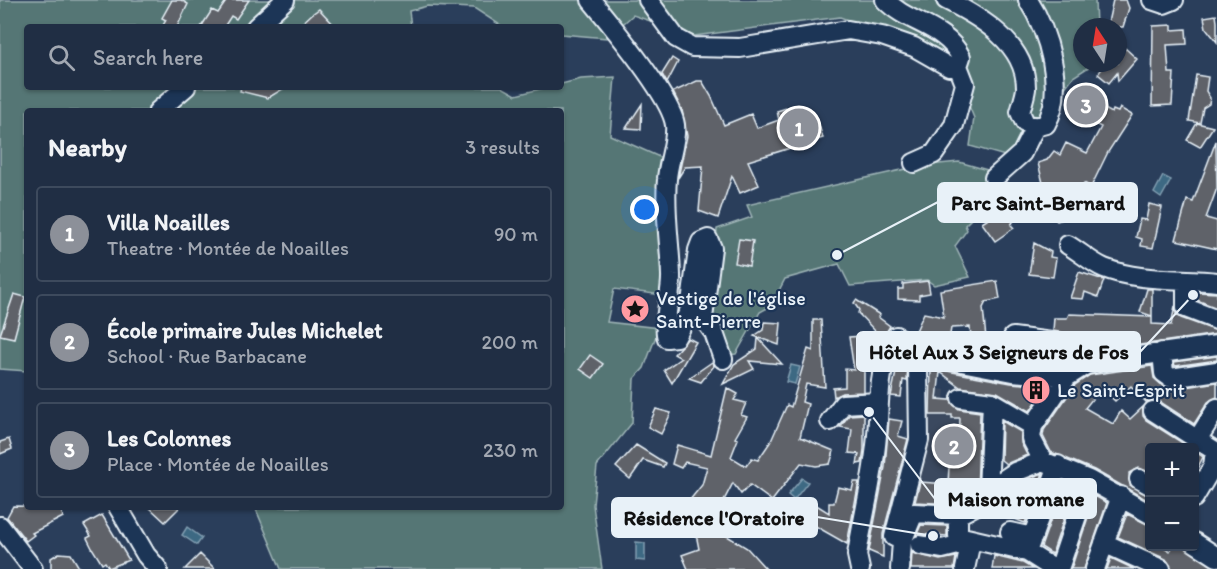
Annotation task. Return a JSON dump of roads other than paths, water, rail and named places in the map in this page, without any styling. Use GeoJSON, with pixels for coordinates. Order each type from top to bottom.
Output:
{"type":"FeatureCollection","features":[{"type":"Feature","properties":{"kind":"street"},"geometry":{"type":"LineString","coordinates":[[259,24],[285,0]]}},
{"type":"Feature","properties":{"kind":"street"},"geometry":{"type":"LineString","coordinates":[[591,0],[615,29],[666,103],[675,125],[667,181],[671,280],[670,306],[664,330],[667,338],[676,337],[690,310],[698,250],[701,242],[708,239],[712,248],[703,318],[714,333],[723,359]]}},
{"type":"Feature","properties":{"kind":"street"},"geometry":{"type":"LineString","coordinates":[[648,0],[676,38],[692,47],[740,48],[848,30],[882,36],[914,47],[949,67],[958,66]]}},
{"type":"Feature","properties":{"kind":"street"},"geometry":{"type":"LineString","coordinates":[[885,0],[938,31],[956,46],[961,57],[958,66],[965,84],[954,124],[934,154],[914,163]]}},
{"type":"Feature","properties":{"kind":"street"},"geometry":{"type":"LineString","coordinates":[[946,0],[977,15],[997,32],[1016,54],[1026,89],[1020,112],[1025,123],[1035,127],[1046,124],[1053,112],[1055,93],[1044,28],[1028,0]]}},
{"type":"Feature","properties":{"kind":"street"},"geometry":{"type":"LineString","coordinates":[[1152,0],[1164,4],[1174,0]]}},
{"type":"Feature","properties":{"kind":"street"},"geometry":{"type":"LineString","coordinates":[[162,108],[182,90]]}},
{"type":"Feature","properties":{"kind":"street"},"geometry":{"type":"LineString","coordinates":[[994,178],[1022,153],[1035,127]]}},
{"type":"Feature","properties":{"kind":"street"},"geometry":{"type":"LineString","coordinates":[[1068,245],[1103,267],[1186,280],[1217,282]]}},
{"type":"Feature","properties":{"kind":"street"},"geometry":{"type":"LineString","coordinates":[[1186,280],[1186,308],[1217,320]]}},
{"type":"Feature","properties":{"kind":"street"},"geometry":{"type":"LineString","coordinates":[[860,569],[857,555],[877,436],[881,370],[886,353],[896,336],[900,338]]}},
{"type":"Feature","properties":{"kind":"street"},"geometry":{"type":"LineString","coordinates":[[1013,337],[1082,346]]}},
{"type":"Feature","properties":{"kind":"street"},"geometry":{"type":"LineString","coordinates":[[1145,511],[1121,496],[1050,463],[1031,438],[1032,426],[1066,377],[1086,365],[1217,345]]}},
{"type":"Feature","properties":{"kind":"street"},"geometry":{"type":"LineString","coordinates":[[890,569],[890,555],[919,440],[918,367],[923,351],[1013,372],[1066,377]]}},
{"type":"Feature","properties":{"kind":"street"},"geometry":{"type":"LineString","coordinates":[[1162,352],[1164,373],[1172,378],[1217,371]]}},
{"type":"Feature","properties":{"kind":"street"},"geometry":{"type":"LineString","coordinates":[[961,398],[992,402],[1032,426]]}},
{"type":"Feature","properties":{"kind":"street"},"geometry":{"type":"LineString","coordinates":[[830,421],[843,404],[878,402]]}},
{"type":"Feature","properties":{"kind":"street"},"geometry":{"type":"LineString","coordinates":[[900,569],[902,542],[914,513],[958,515],[988,499],[992,402]]}},
{"type":"Feature","properties":{"kind":"street"},"geometry":{"type":"LineString","coordinates":[[1191,441],[1217,408]]}},
{"type":"Feature","properties":{"kind":"street"},"geometry":{"type":"LineString","coordinates":[[1153,411],[1191,441],[1215,451],[1213,466],[1195,497]]}},
{"type":"Feature","properties":{"kind":"street"},"geometry":{"type":"LineString","coordinates":[[988,490],[1015,472],[1050,463]]}},
{"type":"Feature","properties":{"kind":"street"},"geometry":{"type":"LineString","coordinates":[[1030,544],[1050,463]]}},
{"type":"Feature","properties":{"kind":"street"},"geometry":{"type":"LineString","coordinates":[[1010,532],[1030,544],[1057,569],[1089,480]]}},
{"type":"Feature","properties":{"kind":"street"},"geometry":{"type":"LineString","coordinates":[[1095,569],[1121,496]]}},
{"type":"Feature","properties":{"kind":"street"},"geometry":{"type":"LineString","coordinates":[[120,510],[146,555],[158,569]]}},
{"type":"Feature","properties":{"kind":"street"},"geometry":{"type":"LineString","coordinates":[[958,515],[958,536],[967,543]]}},
{"type":"Feature","properties":{"kind":"street"},"geometry":{"type":"LineString","coordinates":[[0,526],[33,569]]}},
{"type":"Feature","properties":{"kind":"street"},"geometry":{"type":"LineString","coordinates":[[920,545],[942,549],[967,543],[1030,544]]}},
{"type":"Feature","properties":{"kind":"street"},"geometry":{"type":"LineString","coordinates":[[964,569],[967,543]]}},
{"type":"Feature","properties":{"kind":"street"},"geometry":{"type":"LineString","coordinates":[[1104,543],[1161,569]]}},
{"type":"Feature","properties":{"kind":"street"},"geometry":{"type":"LineString","coordinates":[[1199,545],[1217,557]]}},
{"type":"Feature","properties":{"kind":"tunnel"},"geometry":{"type":"LineString","coordinates":[[900,338],[920,347]]}},
{"type":"Feature","properties":{"kind":"place","name":"Les Colonnes"},"geometry":{"type":"Point","coordinates":[1086,105]}},
{"type":"Feature","properties":{"kind":"place","name":"Villa Noailles"},"geometry":{"type":"Point","coordinates":[799,128]}},
{"type":"Feature","properties":{"kind":"place","name":"Parc Saint-Bernard"},"geometry":{"type":"Point","coordinates":[837,255]}},
{"type":"Feature","properties":{"kind":"place","name":"Hôtel Aux 3 Seigneurs de Fos"},"geometry":{"type":"Point","coordinates":[1193,295]}},
{"type":"Feature","properties":{"kind":"place","name":"Vestige de l'église Saint-Pierre"},"geometry":{"type":"Point","coordinates":[635,309]}},
{"type":"Feature","properties":{"kind":"place","name":"Le Saint-Esprit"},"geometry":{"type":"Point","coordinates":[1036,390]}},
{"type":"Feature","properties":{"kind":"place","name":"Maison romane"},"geometry":{"type":"Point","coordinates":[869,412]}},
{"type":"Feature","properties":{"kind":"place","name":"École primaire Jules Michelet"},"geometry":{"type":"Point","coordinates":[954,446]}},
{"type":"Feature","properties":{"kind":"place","name":"Résidence l'Oratoire"},"geometry":{"type":"Point","coordinates":[933,536]}}]}
